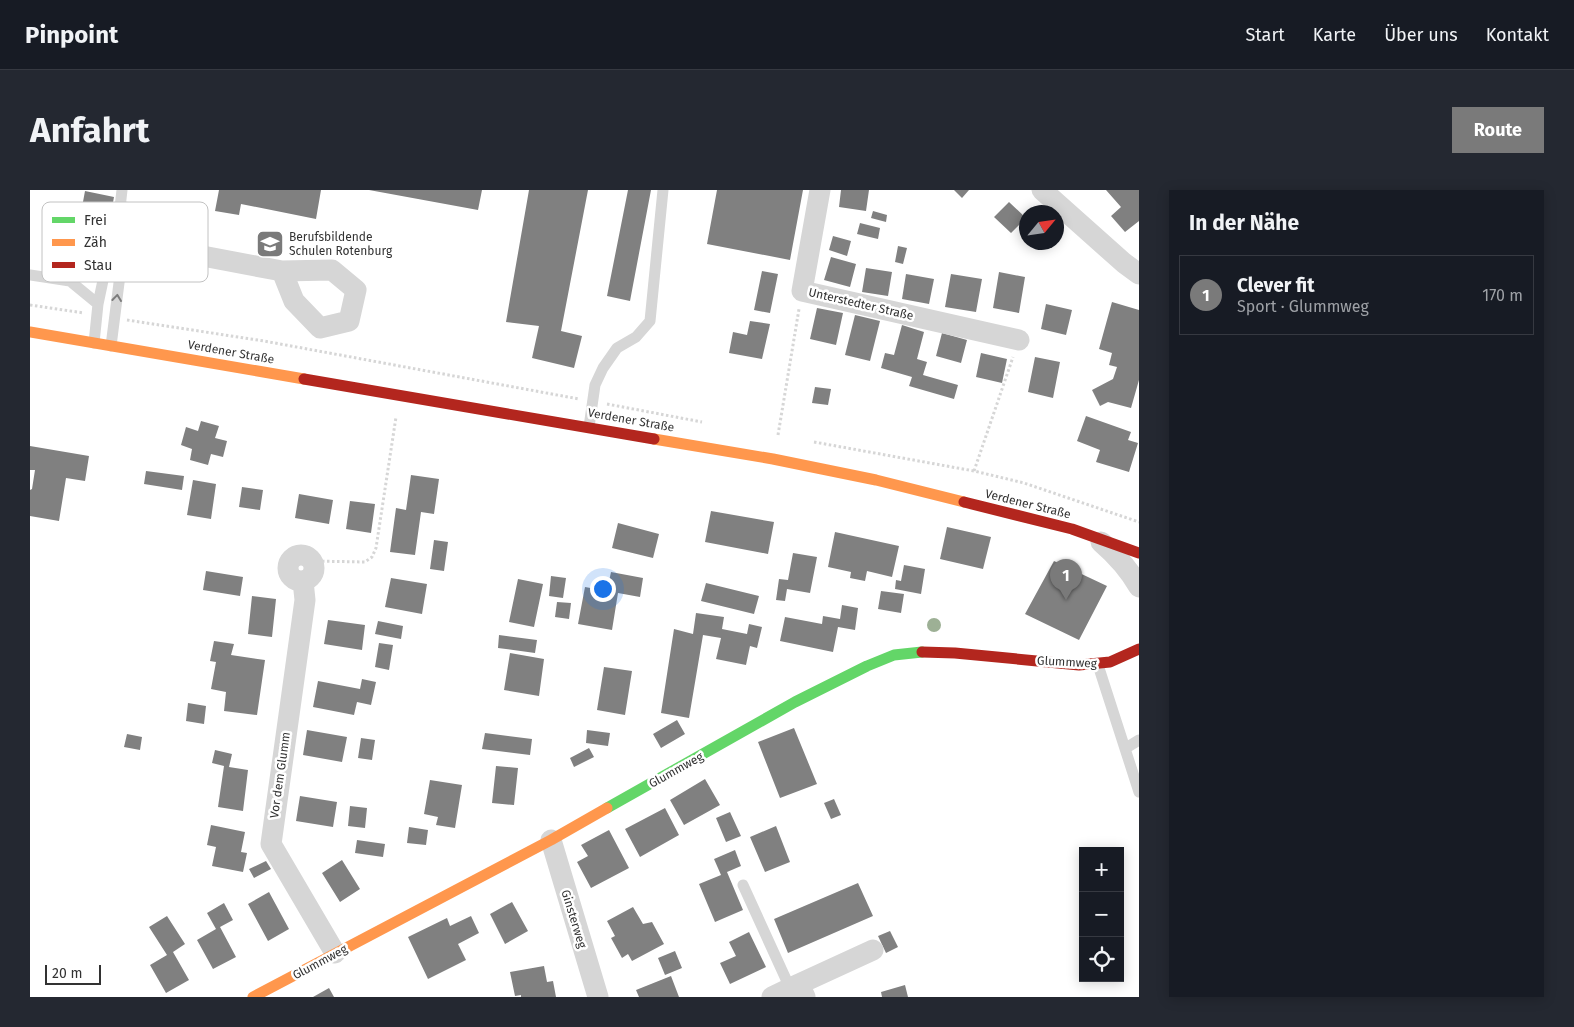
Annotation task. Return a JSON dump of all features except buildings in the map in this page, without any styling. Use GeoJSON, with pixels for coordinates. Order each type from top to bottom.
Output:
{"type":"FeatureCollection","features":[{"type":"Feature","properties":{"kind":"main road","name":"Verdener Straße"},"geometry":{"type":"LineString","coordinates":[[30,332],[774,459],[876,480],[1072,529],[1139,552]]}},
{"type":"Feature","properties":{"kind":"main road","name":"Glummweg"},"geometry":{"type":"LineString","coordinates":[[253,997],[551,840],[795,702],[867,666],[894,656],[922,652],[955,653],[1079,666],[1098,665],[1112,662],[1134,649]]}},
{"type":"Feature","properties":{"kind":"street","name":"Unterstedter Straße"},"geometry":{"type":"LineString","coordinates":[[820,190],[802,291],[1019,340]]}},
{"type":"Feature","properties":{"kind":"street"},"geometry":{"type":"LineString","coordinates":[[1042,190],[1124,263],[1139,274]]}},
{"type":"Feature","properties":{"kind":"street"},"geometry":{"type":"LineString","coordinates":[[208,257],[282,271]]}},
{"type":"Feature","properties":{"kind":"street"},"geometry":{"type":"LineString","coordinates":[[1095,536],[1116,555],[1139,587]]}},
{"type":"Feature","properties":{"kind":"street","name":"Vor dem Glumm"},"geometry":{"type":"LineString","coordinates":[[312,561],[306,556],[298,555],[288,564],[291,576],[298,581],[303,581],[305,600],[271,844],[336,953]]}},
{"type":"Feature","properties":{"kind":"street","name":"Ginsterweg"},"geometry":{"type":"LineString","coordinates":[[551,840],[598,997]]}},
{"type":"Feature","properties":{"kind":"street"},"geometry":{"type":"LineString","coordinates":[[792,991],[873,950]]}},
{"type":"Feature","properties":{"kind":"lane"},"geometry":{"type":"LineString","coordinates":[[589,427],[595,385],[603,368],[618,348],[636,337],[650,321],[663,190]]}},
{"type":"Feature","properties":{"kind":"lane"},"geometry":{"type":"LineString","coordinates":[[71,282],[98,304]]}},
{"type":"Feature","properties":{"kind":"lane"},"geometry":{"type":"LineString","coordinates":[[94,343],[98,304],[103,282]]}},
{"type":"Feature","properties":{"kind":"lane"},"geometry":{"type":"LineString","coordinates":[[111,346],[119,282]]}},
{"type":"Feature","properties":{"kind":"lane"},"geometry":{"type":"LineString","coordinates":[[1098,665],[1139,792]]}},
{"type":"Feature","properties":{"kind":"lane"},"geometry":{"type":"LineString","coordinates":[[1126,748],[1139,740]]}},
{"type":"Feature","properties":{"kind":"lane"},"geometry":{"type":"LineString","coordinates":[[744,885],[792,991]]}},
{"type":"Feature","properties":{"kind":"path"},"geometry":{"type":"LineString","coordinates":[[778,435],[802,291]]}},
{"type":"Feature","properties":{"kind":"path"},"geometry":{"type":"LineString","coordinates":[[974,471],[1019,340]]}},
{"type":"Feature","properties":{"kind":"path"},"geometry":{"type":"LineString","coordinates":[[312,561],[365,562],[372,558],[376,548],[400,395]]}},
{"type":"Feature","properties":{"kind":"traffic: fast"},"geometry":{"type":"LineString","coordinates":[[607,808],[795,702],[867,666],[894,655],[922,652]]}},
{"type":"Feature","properties":{"kind":"traffic: slow"},"geometry":{"type":"LineString","coordinates":[[30,332],[304,379]]}},
{"type":"Feature","properties":{"kind":"traffic: slow"},"geometry":{"type":"LineString","coordinates":[[654,439],[773,459],[876,480],[964,502]]}},
{"type":"Feature","properties":{"kind":"traffic: slow"},"geometry":{"type":"LineString","coordinates":[[253,997],[551,840],[607,808]]}},
{"type":"Feature","properties":{"kind":"traffic: jam"},"geometry":{"type":"LineString","coordinates":[[304,379],[654,439]]}},
{"type":"Feature","properties":{"kind":"traffic: jam"},"geometry":{"type":"LineString","coordinates":[[964,502],[1072,529],[1139,553]]}},
{"type":"Feature","properties":{"kind":"traffic: jam"},"geometry":{"type":"LineString","coordinates":[[922,652],[955,653],[1079,665],[1110,662],[1139,649]]}},
{"type":"Feature","properties":{"kind":"place","name":"Berufsbildende Schulen Rotenburg"},"geometry":{"type":"Point","coordinates":[270,244]}},
{"type":"Feature","properties":{"kind":"place","name":"Clever fit"},"geometry":{"type":"Point","coordinates":[1066,600]}}]}
